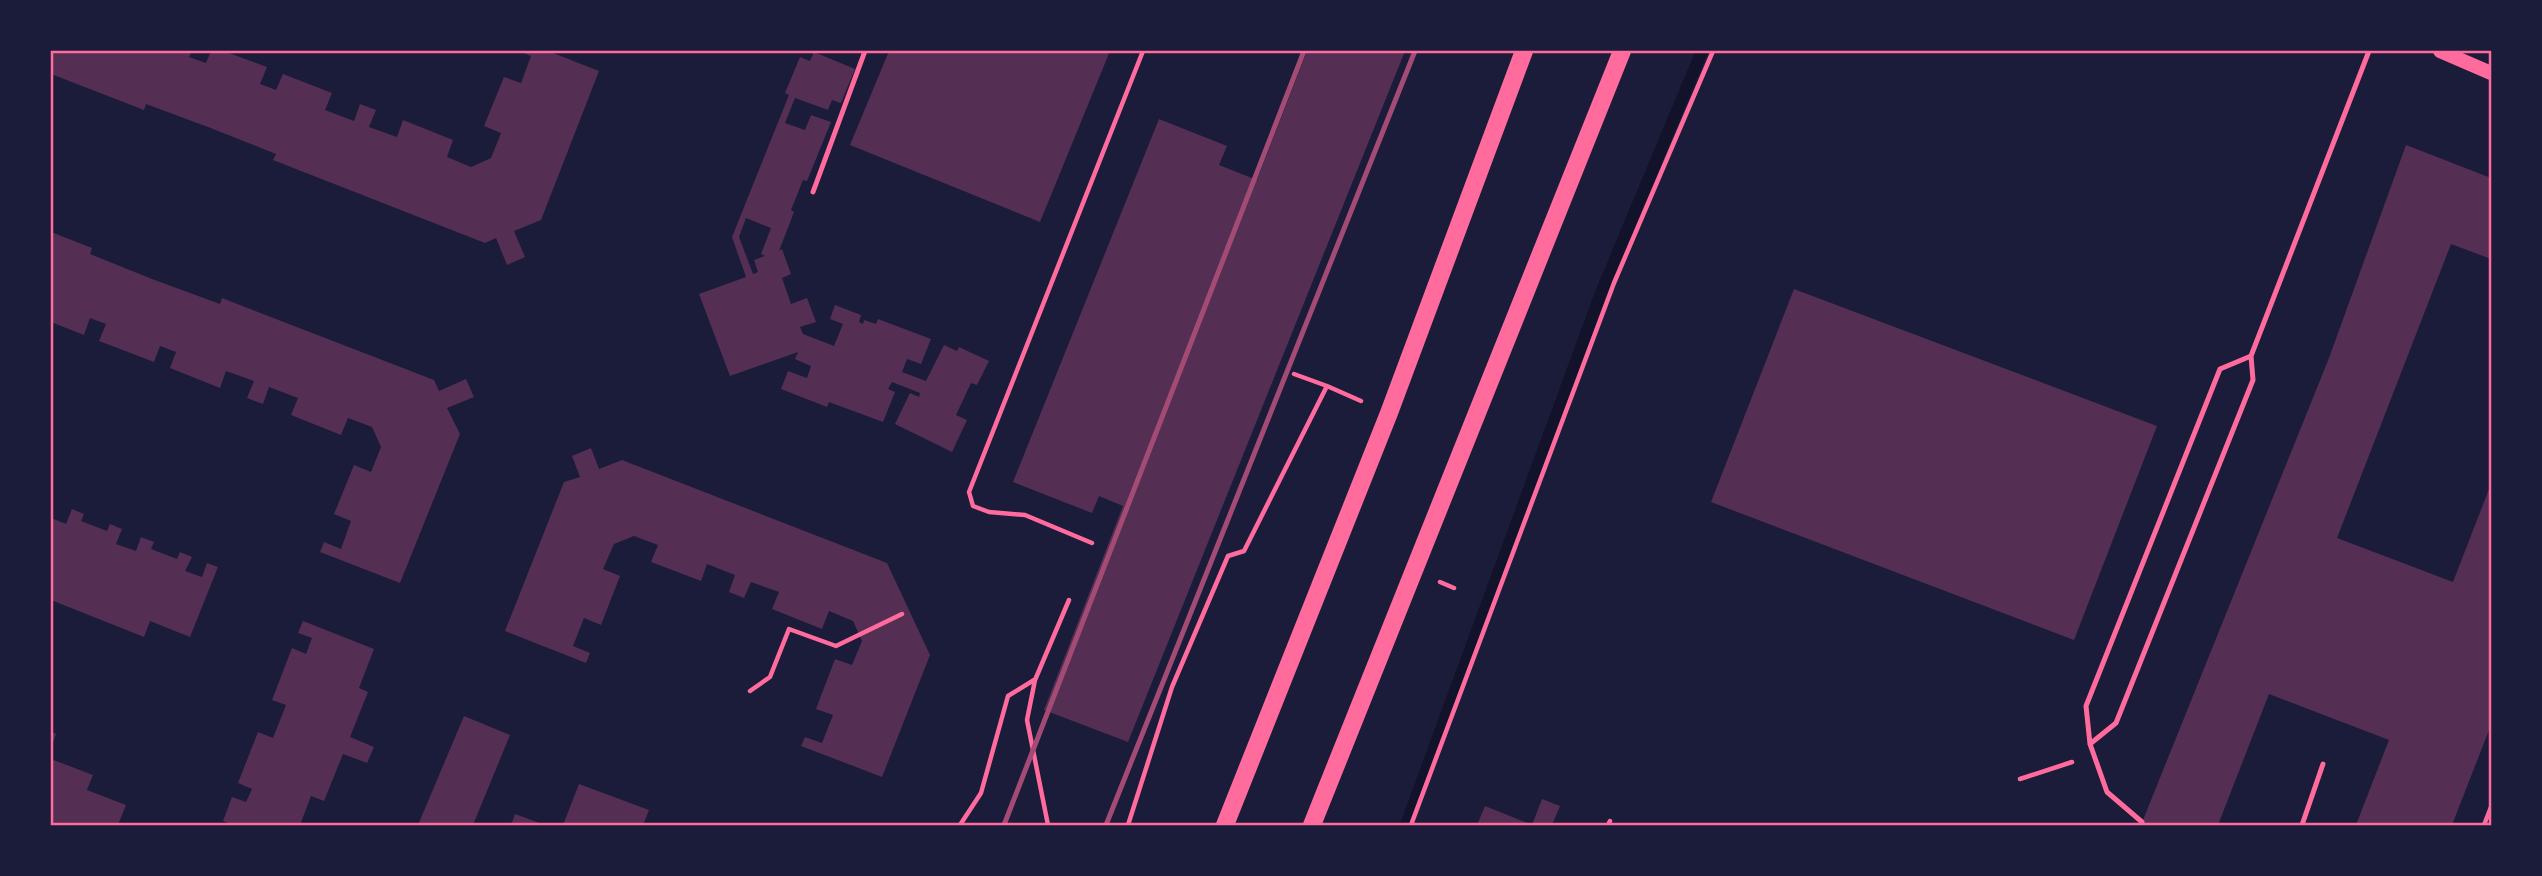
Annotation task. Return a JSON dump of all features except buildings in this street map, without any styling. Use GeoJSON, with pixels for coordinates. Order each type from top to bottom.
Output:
{"type":"FeatureCollection","features":[{"type":"Feature","properties":{"kind":"main road"},"geometry":{"type":"LineString","coordinates":[[1225,825],[1389,413],[1524,51]]}},
{"type":"Feature","properties":{"kind":"main road"},"geometry":{"type":"LineString","coordinates":[[1312,825],[1622,51]]}},
{"type":"Feature","properties":{"kind":"main road"},"geometry":{"type":"LineString","coordinates":[[2440,51],[2491,73]]}},
{"type":"Feature","properties":{"kind":"lane"},"geometry":{"type":"LineString","coordinates":[[813,192],[865,51]]}},
{"type":"Feature","properties":{"kind":"lane"},"geometry":{"type":"LineString","coordinates":[[2090,744],[2116,723],[2253,380],[2250,356],[2369,51]]}},
{"type":"Feature","properties":{"kind":"lane"},"geometry":{"type":"LineString","coordinates":[[2142,822],[2107,792],[2090,744],[2086,706],[2220,369],[2250,356]]}},
{"type":"Feature","properties":{"kind":"lane"},"geometry":{"type":"LineString","coordinates":[[2302,825],[2323,764]]}},
{"type":"Feature","properties":{"kind":"path"},"geometry":{"type":"LineString","coordinates":[[1092,543],[1025,515],[989,512],[973,506],[969,492],[1143,51]]}},
{"type":"Feature","properties":{"kind":"path"},"geometry":{"type":"LineString","coordinates":[[1411,825],[1614,283],[1713,51]]}},
{"type":"Feature","properties":{"kind":"path"},"geometry":{"type":"LineString","coordinates":[[1294,374],[1389,413]]}},
{"type":"Feature","properties":{"kind":"path"},"geometry":{"type":"LineString","coordinates":[[1128,825],[1172,687],[1228,556],[1244,551],[1327,386]]}},
{"type":"Feature","properties":{"kind":"path"},"geometry":{"type":"LineString","coordinates":[[1048,825],[1027,720],[1035,680],[1069,600]]}},
{"type":"Feature","properties":{"kind":"path"},"geometry":{"type":"LineString","coordinates":[[750,691],[770,677],[789,629],[836,646],[902,614]]}},
{"type":"Feature","properties":{"kind":"path"},"geometry":{"type":"LineString","coordinates":[[960,825],[981,793],[1008,696],[1035,680]]}},
{"type":"Feature","properties":{"kind":"path"},"geometry":{"type":"LineString","coordinates":[[2020,779],[2093,754]]}},
{"type":"Feature","properties":{"kind":"path"},"geometry":{"type":"LineString","coordinates":[[2484,825],[2491,807]]}},
{"type":"Feature","properties":{"kind":"waterway"},"geometry":{"type":"LineString","coordinates":[[1406,825],[1601,293],[1702,51]]}},
{"type":"Feature","properties":{"kind":"railway"},"geometry":{"type":"LineString","coordinates":[[1004,825],[1304,51]]}},
{"type":"Feature","properties":{"kind":"railway"},"geometry":{"type":"LineString","coordinates":[[1106,825],[1415,51]]}}]}
